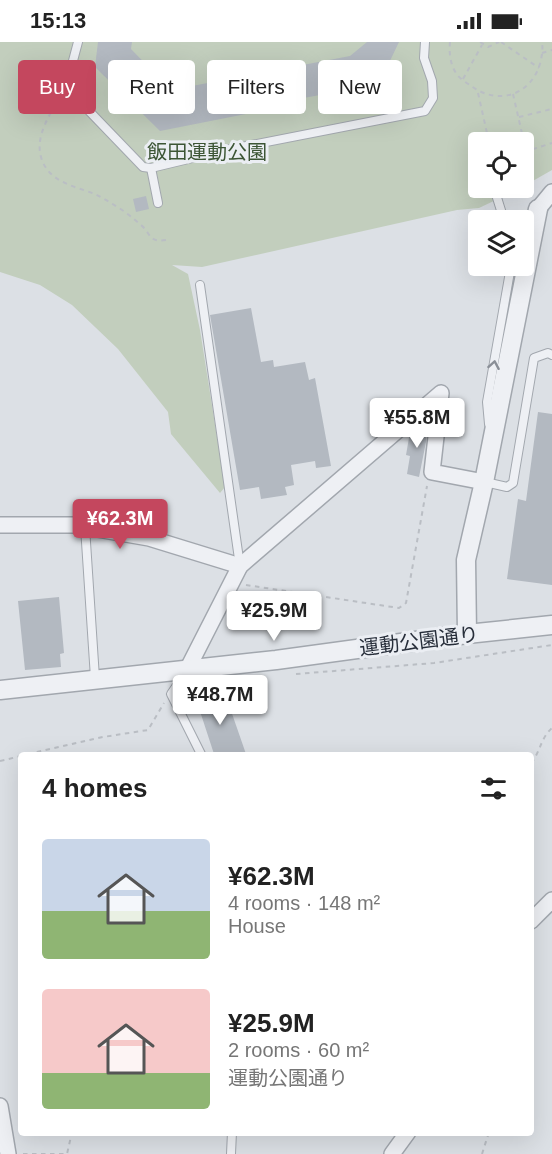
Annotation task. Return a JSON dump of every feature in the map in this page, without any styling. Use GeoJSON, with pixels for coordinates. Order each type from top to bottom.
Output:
{"type":"FeatureCollection","features":[{"type":"Feature","properties":{"kind":"street"},"geometry":{"type":"LineString","coordinates":[[467,634],[466,560],[484,482],[538,209],[552,192]]}},
{"type":"Feature","properties":{"kind":"street"},"geometry":{"type":"LineString","coordinates":[[187,670],[240,566],[441,393],[432,472],[484,482]]}},
{"type":"Feature","properties":{"kind":"street"},"geometry":{"type":"LineString","coordinates":[[0,525],[74,525],[149,538],[240,566]]}},
{"type":"Feature","properties":{"kind":"street","name":"運動公園通り"},"geometry":{"type":"LineString","coordinates":[[0,690],[187,670],[552,625]]}},
{"type":"Feature","properties":{"kind":"street"},"geometry":{"type":"LineString","coordinates":[[534,918],[552,900]]}},
{"type":"Feature","properties":{"kind":"street"},"geometry":{"type":"LineString","coordinates":[[0,1107],[8,1154]]}},
{"type":"Feature","properties":{"kind":"street"},"geometry":{"type":"LineString","coordinates":[[392,1154],[405,1136]]}},
{"type":"Feature","properties":{"kind":"lane"},"geometry":{"type":"LineString","coordinates":[[73,60],[78,42]]}},
{"type":"Feature","properties":{"kind":"lane"},"geometry":{"type":"LineString","coordinates":[[92,114],[143,167],[151,168],[226,150],[425,111],[434,98],[432,81],[424,58],[425,42]]}},
{"type":"Feature","properties":{"kind":"lane"},"geometry":{"type":"LineString","coordinates":[[151,168],[158,203]]}},
{"type":"Feature","properties":{"kind":"lane"},"geometry":{"type":"LineString","coordinates":[[491,444],[487,402],[509,276]]}},
{"type":"Feature","properties":{"kind":"lane"},"geometry":{"type":"LineString","coordinates":[[200,285],[240,566]]}},
{"type":"Feature","properties":{"kind":"lane"},"geometry":{"type":"LineString","coordinates":[[484,482],[507,488],[513,483],[534,358],[548,353],[552,355]]}},
{"type":"Feature","properties":{"kind":"lane"},"geometry":{"type":"LineString","coordinates":[[85,527],[95,680]]}},
{"type":"Feature","properties":{"kind":"lane"},"geometry":{"type":"LineString","coordinates":[[187,670],[171,694],[200,752]]}},
{"type":"Feature","properties":{"kind":"lane"},"geometry":{"type":"LineString","coordinates":[[231,1154],[232,1136]]}},
{"type":"Feature","properties":{"kind":"path"},"geometry":{"type":"LineString","coordinates":[[450,42],[450,58],[455,73],[478,91],[490,96],[513,94],[527,87],[538,73],[542,42]]}},
{"type":"Feature","properties":{"kind":"path"},"geometry":{"type":"LineString","coordinates":[[463,80],[481,43],[492,46],[500,42],[539,68]]}},
{"type":"Feature","properties":{"kind":"path"},"geometry":{"type":"LineString","coordinates":[[542,53],[552,50]]}},
{"type":"Feature","properties":{"kind":"path"},"geometry":{"type":"LineString","coordinates":[[478,91],[487,132]]}},
{"type":"Feature","properties":{"kind":"path"},"geometry":{"type":"LineString","coordinates":[[513,94],[522,132]]}},
{"type":"Feature","properties":{"kind":"path"},"geometry":{"type":"LineString","coordinates":[[519,117],[552,109]]}},
{"type":"Feature","properties":{"kind":"path"},"geometry":{"type":"LineString","coordinates":[[51,114],[41,133],[40,156],[46,169],[58,181],[96,195],[122,210],[143,227],[149,237],[158,241],[166,240]]}},
{"type":"Feature","properties":{"kind":"path"},"geometry":{"type":"LineString","coordinates":[[534,148],[552,143]]}},
{"type":"Feature","properties":{"kind":"path"},"geometry":{"type":"LineString","coordinates":[[232,582],[399,608],[406,603],[428,479],[432,472]]}},
{"type":"Feature","properties":{"kind":"path"},"geometry":{"type":"LineString","coordinates":[[294,674],[434,663],[552,645]]}},
{"type":"Feature","properties":{"kind":"path"},"geometry":{"type":"LineString","coordinates":[[37,752],[103,737],[148,730],[171,694]]}},
{"type":"Feature","properties":{"kind":"path"},"geometry":{"type":"LineString","coordinates":[[534,760],[538,755],[544,735],[552,728]]}},
{"type":"Feature","properties":{"kind":"path"},"geometry":{"type":"LineString","coordinates":[[0,761],[18,757]]}},
{"type":"Feature","properties":{"kind":"path"},"geometry":{"type":"LineString","coordinates":[[8,1154],[68,1154],[71,1136]]}},
{"type":"Feature","properties":{"kind":"path"},"geometry":{"type":"LineString","coordinates":[[482,1154],[488,1136]]}},
{"type":"Feature","properties":{"kind":"green space","name":"飯田運動公園"},"geometry":{"type":"Polygon","coordinates":[[[0,42],[552,42],[552,170],[534,180],[534,132],[468,132],[468,198],[500,198],[479,208],[457,210],[202,267],[172,265],[188,274],[200,330],[225,487],[220,493],[171,434],[168,412],[118,349],[72,305],[40,285],[0,272],[0,42]]]}},
{"type":"Feature","properties":{"kind":"building"},"geometry":{"type":"Polygon","coordinates":[[[98,42],[132,42],[131,49],[142,60],[108,60],[108,80],[96,68],[98,42]]]}},
{"type":"Feature","properties":{"kind":"building"},"geometry":{"type":"Polygon","coordinates":[[[367,42],[399,42],[390,60],[329,60],[350,56],[367,42]]]}},
{"type":"Feature","properties":{"kind":"building"},"geometry":{"type":"Polygon","coordinates":[[[318,62],[318,95],[306,98],[306,64],[318,62]]]}},
{"type":"Feature","properties":{"kind":"building"},"geometry":{"type":"Polygon","coordinates":[[[207,83],[207,114],[246,114],[160,131],[143,114],[195,114],[195,85],[207,83]]]}},
{"type":"Feature","properties":{"kind":"building"},"geometry":{"type":"Polygon","coordinates":[[[146,196],[149,209],[136,212],[133,199],[146,196]]]}},
{"type":"Feature","properties":{"kind":"building"},"geometry":{"type":"Polygon","coordinates":[[[251,308],[261,362],[273,360],[274,367],[305,362],[309,380],[315,378],[331,466],[316,468],[315,461],[291,465],[294,485],[285,487],[287,495],[261,499],[259,487],[240,490],[210,315],[251,308]]]}},
{"type":"Feature","properties":{"kind":"building"},"geometry":{"type":"Polygon","coordinates":[[[538,412],[552,414],[552,585],[507,579],[518,499],[526,501],[538,412]]]}},
{"type":"Feature","properties":{"kind":"building"},"geometry":{"type":"Polygon","coordinates":[[[427,418],[426,442],[419,477],[407,474],[410,456],[406,455],[410,432],[416,431],[417,426],[427,418]]]}},
{"type":"Feature","properties":{"kind":"building"},"geometry":{"type":"Polygon","coordinates":[[[59,597],[64,653],[60,654],[61,667],[25,670],[18,601],[59,597]]]}},
{"type":"Feature","properties":{"kind":"building"},"geometry":{"type":"Polygon","coordinates":[[[212,690],[219,709],[229,705],[245,752],[213,752],[195,696],[212,690]]]}}]}
